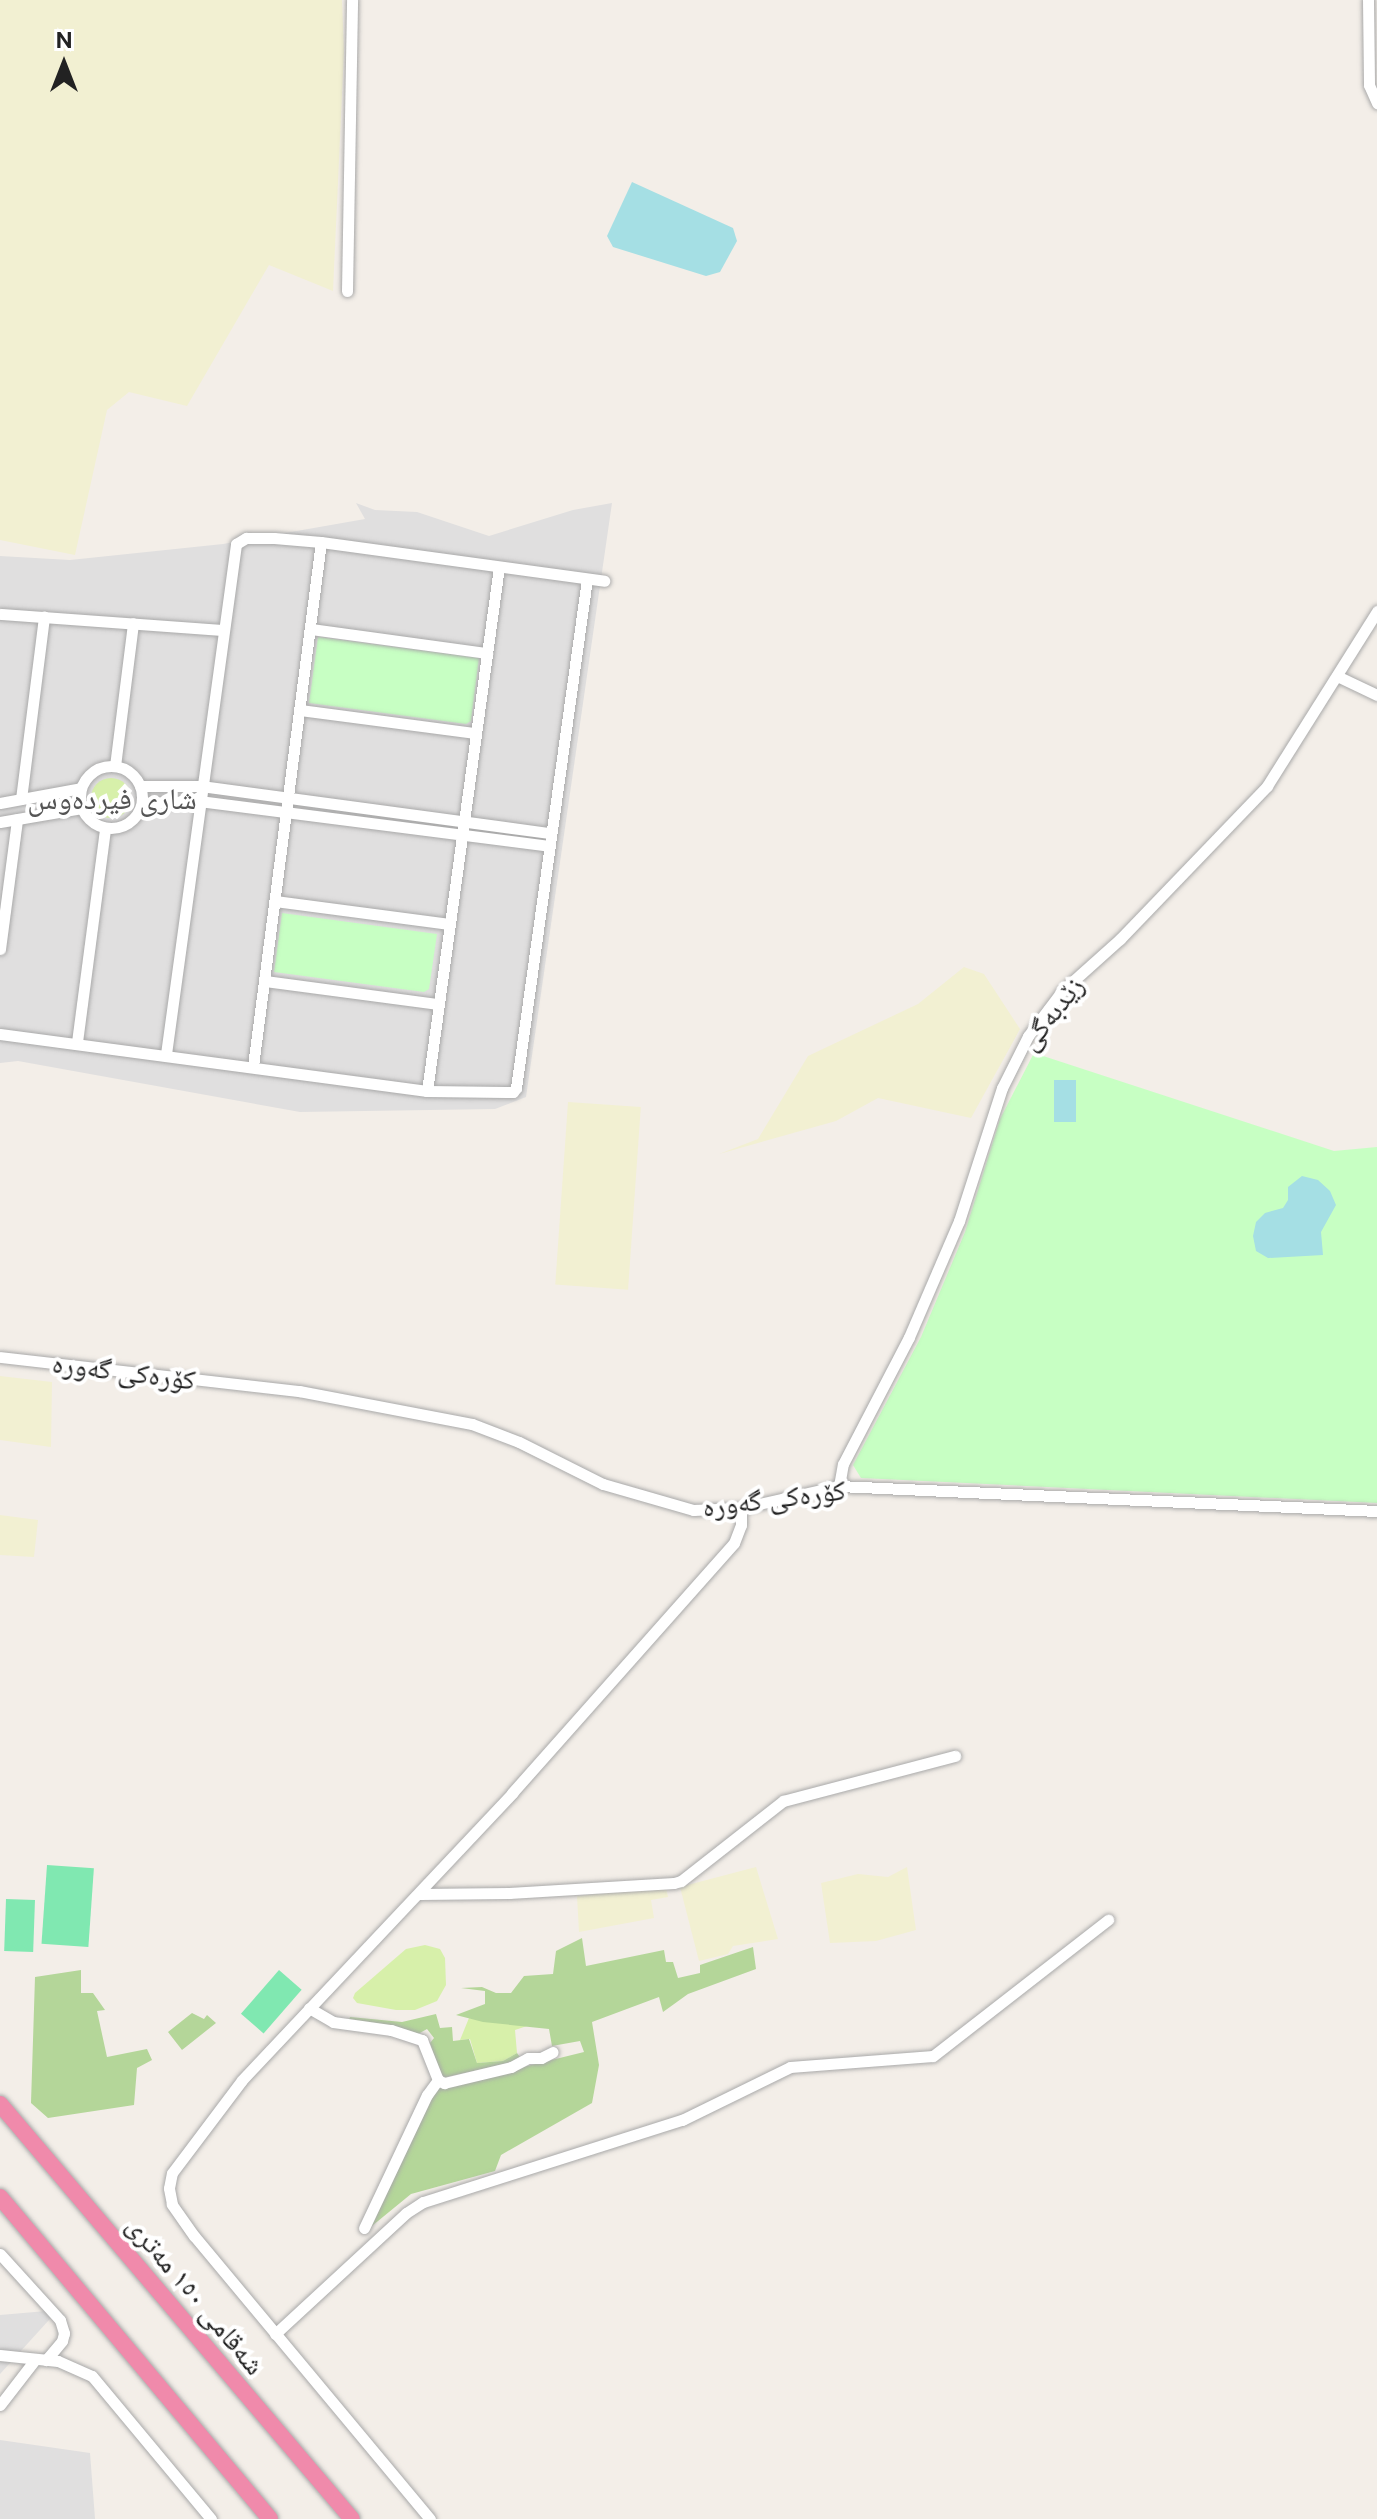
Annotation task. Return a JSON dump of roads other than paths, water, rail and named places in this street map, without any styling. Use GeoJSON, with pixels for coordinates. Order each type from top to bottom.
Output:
{"type":"FeatureCollection","features":[{"type":"Feature","properties":{"kind":"highway","name":"شەقامی ١٥٠ مەتری"},"geometry":{"type":"LineString","coordinates":[[0,2104],[352,2519]]}},
{"type":"Feature","properties":{"kind":"highway"},"geometry":{"type":"LineString","coordinates":[[0,2197],[270,2519]]}},
{"type":"Feature","properties":{"kind":"street"},"geometry":{"type":"LineString","coordinates":[[347,291],[352,0]]}},
{"type":"Feature","properties":{"kind":"street"},"geometry":{"type":"LineString","coordinates":[[1368,0],[1369,85],[1377,103]]}},
{"type":"Feature","properties":{"kind":"street"},"geometry":{"type":"LineString","coordinates":[[166,1054],[236,544],[246,538],[321,542],[604,581]]}},
{"type":"Feature","properties":{"kind":"street"},"geometry":{"type":"LineString","coordinates":[[253,1066],[321,542]]}},
{"type":"Feature","properties":{"kind":"street"},"geometry":{"type":"LineString","coordinates":[[427,1091],[499,567]]}},
{"type":"Feature","properties":{"kind":"street"},"geometry":{"type":"LineString","coordinates":[[0,1034],[427,1091],[504,1095],[516,1088],[587,579]]}},
{"type":"Feature","properties":{"kind":"street","name":"زێدبەگی"},"geometry":{"type":"LineString","coordinates":[[839,1486],[843,1464],[909,1337],[959,1221],[1002,1088],[1028,1036],[1062,991],[1120,939],[1256,799],[1287,759],[1377,611]]}},
{"type":"Feature","properties":{"kind":"street"},"geometry":{"type":"LineString","coordinates":[[0,614],[223,630]]}},
{"type":"Feature","properties":{"kind":"street"},"geometry":{"type":"LineString","coordinates":[[21,799],[44,616]]}},
{"type":"Feature","properties":{"kind":"street"},"geometry":{"type":"LineString","coordinates":[[115,766],[133,623]]}},
{"type":"Feature","properties":{"kind":"street"},"geometry":{"type":"LineString","coordinates":[[311,629],[487,653]]}},
{"type":"Feature","properties":{"kind":"street"},"geometry":{"type":"LineString","coordinates":[[1337,676],[1377,695]]}},
{"type":"Feature","properties":{"kind":"street"},"geometry":{"type":"LineString","coordinates":[[300,710],[475,733]]}},
{"type":"Feature","properties":{"kind":"street"},"geometry":{"type":"LineString","coordinates":[[0,803],[81,788],[96,770],[115,766],[134,776],[140,786],[142,803],[129,822],[105,828],[90,821],[82,808],[81,788]]}},
{"type":"Feature","properties":{"kind":"street"},"geometry":{"type":"LineString","coordinates":[[140,786],[201,786],[462,828]]}},
{"type":"Feature","properties":{"kind":"street"},"geometry":{"type":"LineString","coordinates":[[142,803],[199,801],[550,839]]}},
{"type":"Feature","properties":{"kind":"street"},"geometry":{"type":"LineString","coordinates":[[0,822],[82,808]]}},
{"type":"Feature","properties":{"kind":"street"},"geometry":{"type":"LineString","coordinates":[[0,949],[17,819]]}},
{"type":"Feature","properties":{"kind":"street"},"geometry":{"type":"LineString","coordinates":[[77,1042],[105,828]]}},
{"type":"Feature","properties":{"kind":"street"},"geometry":{"type":"LineString","coordinates":[[275,901],[449,924]]}},
{"type":"Feature","properties":{"kind":"street"},"geometry":{"type":"LineString","coordinates":[[265,981],[438,1004]]}},
{"type":"Feature","properties":{"kind":"street","name":"کۆرەکی گەورە"},"geometry":{"type":"LineString","coordinates":[[0,1357],[299,1391],[441,1417],[511,1438],[603,1484],[638,1497],[693,1510],[741,1508],[839,1486],[1377,1511]]}},
{"type":"Feature","properties":{"kind":"street"},"geometry":{"type":"LineString","coordinates":[[430,2519],[180,2217],[172,2204],[169,2188],[172,2173],[242,2080],[420,1894],[734,1543],[741,1525],[741,1508]]}},
{"type":"Feature","properties":{"kind":"street"},"geometry":{"type":"LineString","coordinates":[[420,1894],[509,1893],[674,1883],[783,1801],[955,1756]]}},
{"type":"Feature","properties":{"kind":"street"},"geometry":{"type":"LineString","coordinates":[[275,2334],[406,2213],[423,2202],[682,2120],[790,2067],[933,2056],[1108,1920]]}},
{"type":"Feature","properties":{"kind":"street"},"geometry":{"type":"LineString","coordinates":[[309,2008],[333,2022],[401,2032],[422,2040],[438,2080],[444,2083],[511,2067],[528,2058],[541,2058],[553,2052]]}},
{"type":"Feature","properties":{"kind":"street"},"geometry":{"type":"LineString","coordinates":[[364,2228],[427,2095],[438,2080]]}},
{"type":"Feature","properties":{"kind":"street"},"geometry":{"type":"LineString","coordinates":[[0,2254],[60,2320],[62,2341],[40,2360],[0,2405]]}},
{"type":"Feature","properties":{"kind":"street"},"geometry":{"type":"LineString","coordinates":[[0,2355],[70,2364],[102,2384],[211,2519]]}},
{"type":"Feature","properties":{"kind":"water"},"geometry":{"type":"Polygon","coordinates":[[[632,182],[733,228],[737,241],[720,272],[706,276],[613,247],[607,236],[632,182]]]}},
{"type":"Feature","properties":{"kind":"water"},"geometry":{"type":"Polygon","coordinates":[[[1054,1080],[1076,1080],[1076,1122],[1054,1122],[1054,1080]]]}},
{"type":"Feature","properties":{"kind":"water"},"geometry":{"type":"Polygon","coordinates":[[[1302,1176],[1318,1180],[1330,1191],[1336,1205],[1321,1232],[1323,1255],[1268,1258],[1256,1251],[1253,1236],[1256,1222],[1265,1213],[1283,1208],[1288,1200],[1288,1187],[1302,1176]]]}},
{"type":"Feature","properties":{"kind":"district","name":"شاری فیردەوس"},"geometry":{"type":"Point","coordinates":[112,798]}}]}
